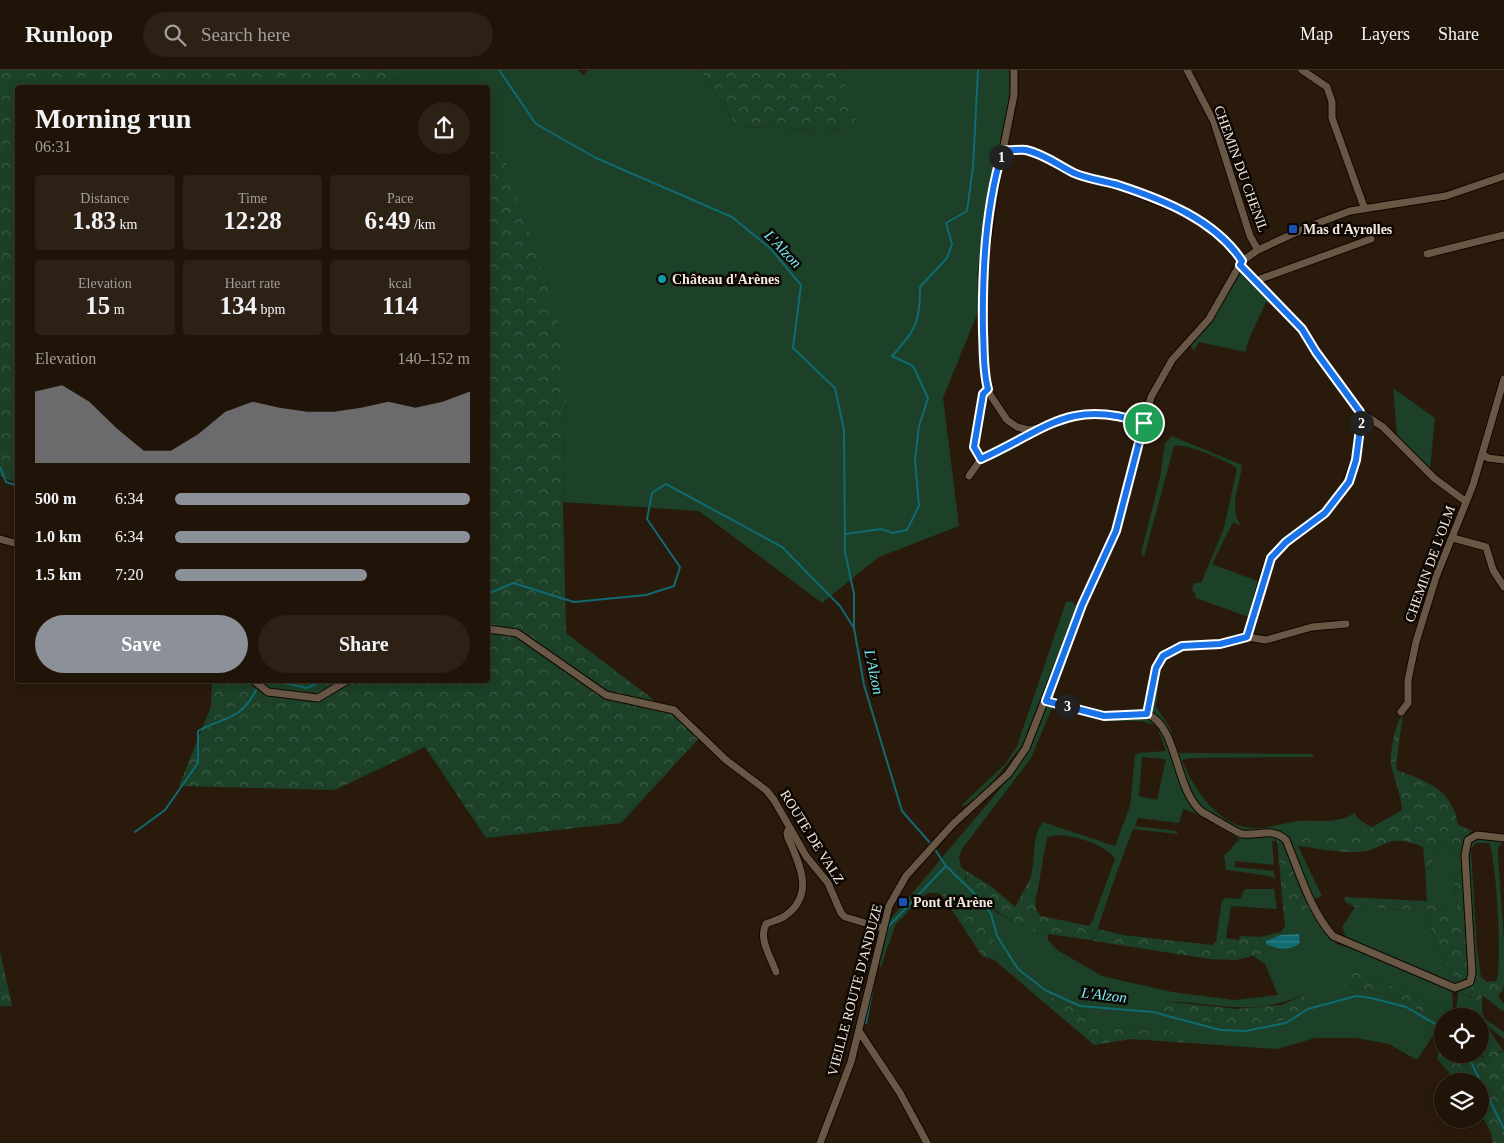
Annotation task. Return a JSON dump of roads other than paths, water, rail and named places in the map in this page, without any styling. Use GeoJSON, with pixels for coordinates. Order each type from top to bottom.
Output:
{"type":"FeatureCollection","features":[{"type":"Feature","properties":{"kind":"street"},"geometry":{"type":"LineString","coordinates":[[1014,70],[1014,95],[998,168],[982,274],[984,364],[988,389],[999,411],[1007,420],[1017,427],[1029,430],[1067,417],[1086,414],[1117,414],[1144,423]]}},
{"type":"Feature","properties":{"kind":"street","name":"CHEMIN DU CHENIL"},"geometry":{"type":"LineString","coordinates":[[1187,70],[1214,122],[1250,236],[1258,250]]}},
{"type":"Feature","properties":{"kind":"street"},"geometry":{"type":"LineString","coordinates":[[1302,70],[1327,87],[1332,102],[1332,118],[1364,207]]}},
{"type":"Feature","properties":{"kind":"street"},"geometry":{"type":"LineString","coordinates":[[1003,150],[1024,150],[1038,154],[1074,173],[1119,186],[1180,210],[1218,233],[1255,281],[1302,329],[1316,352],[1360,412],[1383,427],[1434,478],[1465,501]]}},
{"type":"Feature","properties":{"kind":"street","name":"VIEILLE ROUTE D'ANDUZE"},"geometry":{"type":"LineString","coordinates":[[820,1143],[838,1098],[859,1031],[888,906],[906,876],[952,824],[1008,774],[1026,748],[1082,605],[1116,531],[1151,397],[1160,378],[1172,360],[1209,320],[1241,263],[1258,250],[1310,226],[1364,207],[1446,196],[1504,176]]}},
{"type":"Feature","properties":{"kind":"street"},"geometry":{"type":"LineString","coordinates":[[1427,254],[1504,235]]}},
{"type":"Feature","properties":{"kind":"street"},"geometry":{"type":"LineString","coordinates":[[1255,281],[1371,239]]}},
{"type":"Feature","properties":{"kind":"street","name":"CHEMIN DE L'OLM"},"geometry":{"type":"LineString","coordinates":[[1401,712],[1408,703],[1408,680],[1419,633],[1436,577],[1473,485],[1504,379]]}},
{"type":"Feature","properties":{"kind":"street"},"geometry":{"type":"LineString","coordinates":[[981,459],[974,447],[983,394],[988,389]]}},
{"type":"Feature","properties":{"kind":"street"},"geometry":{"type":"LineString","coordinates":[[1247,637],[1271,558],[1286,542],[1325,513],[1349,482],[1358,453],[1361,430],[1360,412]]}},
{"type":"Feature","properties":{"kind":"street"},"geometry":{"type":"LineString","coordinates":[[970,476],[981,459],[1029,436],[1039,428]]}},
{"type":"Feature","properties":{"kind":"street"},"geometry":{"type":"LineString","coordinates":[[1483,454],[1488,458],[1504,460]]}},
{"type":"Feature","properties":{"kind":"street"},"geometry":{"type":"LineString","coordinates":[[0,538],[15,543]]}},
{"type":"Feature","properties":{"kind":"street"},"geometry":{"type":"LineString","coordinates":[[1453,538],[1486,547],[1493,570],[1504,587]]}},
{"type":"Feature","properties":{"kind":"street"},"geometry":{"type":"LineString","coordinates":[[1147,714],[1156,668],[1163,656],[1182,646],[1220,644],[1247,637],[1266,640],[1312,627],[1346,624]]}},
{"type":"Feature","properties":{"kind":"street","name":"ROUTE DE VALZ"},"geometry":{"type":"LineString","coordinates":[[490,629],[516,633],[606,695],[674,710],[726,760],[767,791],[806,856],[828,883],[841,913],[850,920],[882,928]]}},
{"type":"Feature","properties":{"kind":"street"},"geometry":{"type":"LineString","coordinates":[[257,683],[268,692],[318,698],[343,683]]}},
{"type":"Feature","properties":{"kind":"street"},"geometry":{"type":"LineString","coordinates":[[1046,701],[1104,716],[1147,714],[1162,725],[1188,792],[1203,812],[1240,834],[1272,832],[1279,833],[1286,840],[1324,925],[1333,936],[1455,988],[1470,982],[1472,973],[1465,855],[1468,840],[1477,836],[1504,838]]}},
{"type":"Feature","properties":{"kind":"street"},"geometry":{"type":"LineString","coordinates":[[776,972],[763,936],[764,928],[766,924],[780,919],[793,909],[804,889],[802,871],[788,838],[789,828]]}},
{"type":"Feature","properties":{"kind":"street"},"geometry":{"type":"LineString","coordinates":[[859,1031],[900,1093],[927,1143]]}},
{"type":"Feature","properties":{"kind":"water"},"geometry":{"type":"Polygon","coordinates":[[[1299,934],[1300,943],[1296,946],[1283,948],[1266,944],[1266,941],[1281,935],[1299,934]]]}},
{"type":"Feature","properties":{"kind":"waterway","name":"L'Alzon"},"geometry":{"type":"LineString","coordinates":[[499,70],[536,124],[596,158],[732,217],[770,248],[801,285],[793,348],[835,388],[844,430],[845,552],[854,594],[854,628],[864,685],[902,811],[931,844]]}},
{"type":"Feature","properties":{"kind":"waterway"},"geometry":{"type":"LineString","coordinates":[[845,534],[881,529],[893,533],[907,530],[919,506],[915,460],[919,426],[928,398],[913,366],[892,356],[915,325],[919,309],[920,287],[947,258],[952,244],[946,223],[967,211],[973,167],[978,70]]}},
{"type":"Feature","properties":{"kind":"waterway"},"geometry":{"type":"LineString","coordinates":[[0,467],[6,482],[15,485]]}},
{"type":"Feature","properties":{"kind":"waterway"},"geometry":{"type":"LineString","coordinates":[[490,593],[513,583],[574,602],[646,595],[674,586],[680,567],[647,519],[652,493],[666,484],[782,547],[840,606],[854,628]]}},
{"type":"Feature","properties":{"kind":"waterway"},"geometry":{"type":"LineString","coordinates":[[284,683],[307,688],[318,683]]}},
{"type":"Feature","properties":{"kind":"waterway"},"geometry":{"type":"LineString","coordinates":[[135,832],[165,810],[198,763],[198,731],[238,713],[256,690]]}},
{"type":"Feature","properties":{"kind":"waterway","name":"L'Alzon"},"geometry":{"type":"LineString","coordinates":[[934,848],[946,866],[977,896],[991,914],[997,936],[1018,969],[1045,990],[1080,1006],[1153,1012],[1220,1030],[1245,1031],[1286,1023],[1308,1009],[1356,996],[1406,1007],[1434,1023]]}},
{"type":"Feature","properties":{"kind":"waterway"},"geometry":{"type":"LineString","coordinates":[[886,933],[888,927],[946,866]]}},
{"type":"Feature","properties":{"kind":"waterway"},"geometry":{"type":"LineString","coordinates":[[866,1023],[875,976]]}},
{"type":"Feature","properties":{"kind":"waterway","name":"L'Alzon"},"geometry":{"type":"LineString","coordinates":[[1471,1063],[1504,1129]]}},
{"type":"Feature","properties":{"kind":"place","name":"Mas d'Ayrolles"},"geometry":{"type":"Point","coordinates":[1293,229]}},
{"type":"Feature","properties":{"kind":"place","name":"Château d'Arènes"},"geometry":{"type":"Point","coordinates":[662,279]}},
{"type":"Feature","properties":{"kind":"place","name":"Pont d'Arène"},"geometry":{"type":"Point","coordinates":[903,902]}}]}
